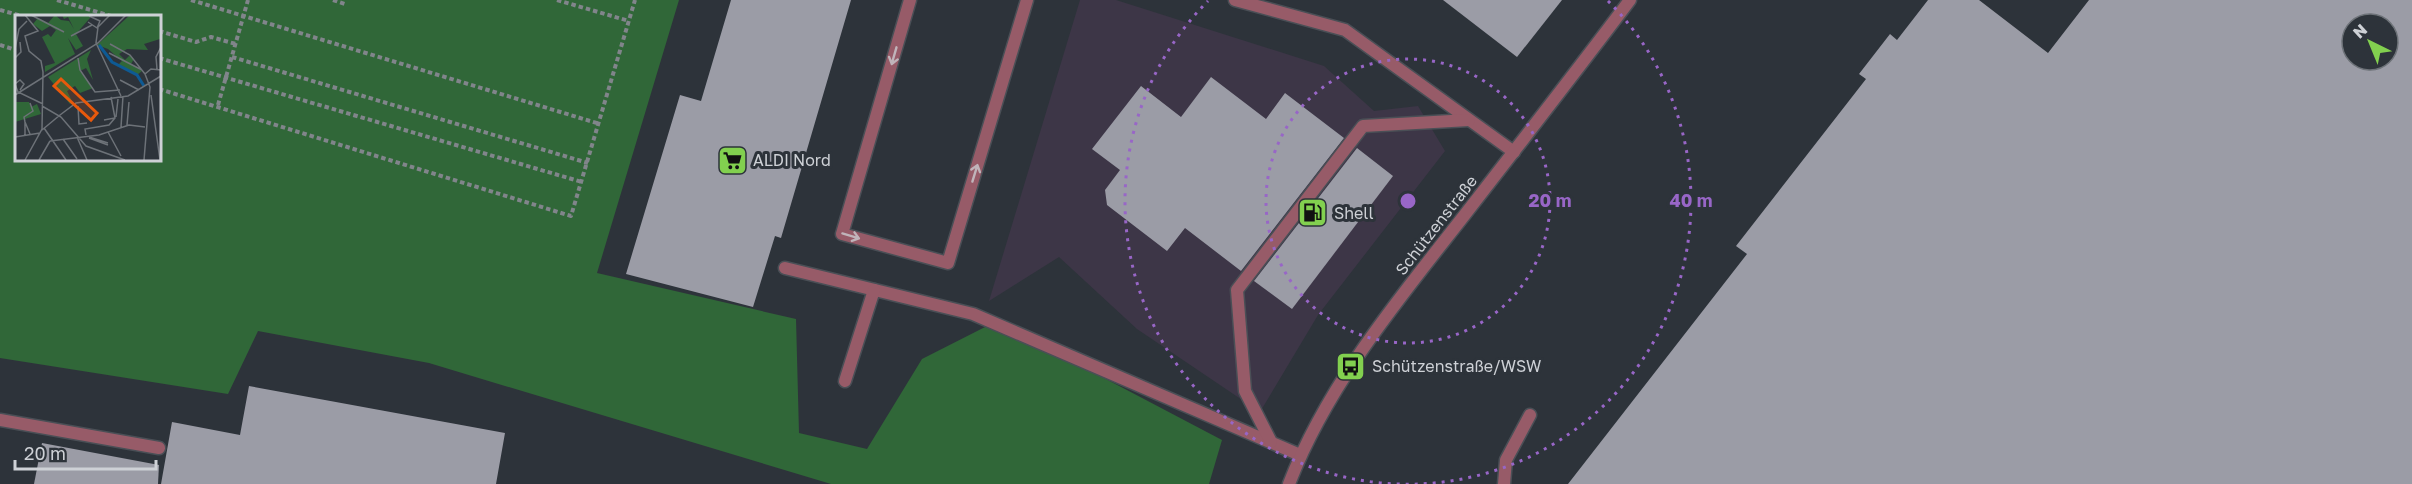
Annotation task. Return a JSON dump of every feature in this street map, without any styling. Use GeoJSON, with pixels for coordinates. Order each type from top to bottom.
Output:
{"type":"FeatureCollection","features":[{"type":"Feature","properties":{"kind":"street"},"geometry":{"type":"LineString","coordinates":[[910,0],[842,234],[948,263],[1027,0]]}},
{"type":"Feature","properties":{"kind":"street"},"geometry":{"type":"LineString","coordinates":[[1235,0],[1345,30],[1514,152]]}},
{"type":"Feature","properties":{"kind":"street","name":"Schützenstraße"},"geometry":{"type":"LineString","coordinates":[[1289,484],[1300,455],[1351,366],[1405,291],[1630,0]]}},
{"type":"Feature","properties":{"kind":"street"},"geometry":{"type":"LineString","coordinates":[[1271,442],[1245,391],[1237,290],[1363,126],[1469,120]]}},
{"type":"Feature","properties":{"kind":"street"},"geometry":{"type":"LineString","coordinates":[[786,268],[972,314],[1300,455]]}},
{"type":"Feature","properties":{"kind":"street"},"geometry":{"type":"LineString","coordinates":[[845,381],[874,290]]}},
{"type":"Feature","properties":{"kind":"street"},"geometry":{"type":"LineString","coordinates":[[1504,484],[1506,460],[1530,415]]}},
{"type":"Feature","properties":{"kind":"street"},"geometry":{"type":"LineString","coordinates":[[0,420],[159,448]]}},
{"type":"Feature","properties":{"kind":"path"},"geometry":{"type":"LineString","coordinates":[[57,0],[108,15]]}},
{"type":"Feature","properties":{"kind":"path"},"geometry":{"type":"LineString","coordinates":[[191,0],[600,124]]}},
{"type":"Feature","properties":{"kind":"path"},"geometry":{"type":"LineString","coordinates":[[218,105],[248,0]]}},
{"type":"Feature","properties":{"kind":"path"},"geometry":{"type":"LineString","coordinates":[[333,0],[345,4]]}},
{"type":"Feature","properties":{"kind":"path"},"geometry":{"type":"LineString","coordinates":[[557,0],[629,21]]}},
{"type":"Feature","properties":{"kind":"path"},"geometry":{"type":"LineString","coordinates":[[160,89],[218,105],[572,216],[635,0]]}},
{"type":"Feature","properties":{"kind":"path"},"geometry":{"type":"LineString","coordinates":[[0,10],[18,15]]}},
{"type":"Feature","properties":{"kind":"path"},"geometry":{"type":"LineString","coordinates":[[160,31],[196,42],[212,38],[236,44]]}},
{"type":"Feature","properties":{"kind":"path"},"geometry":{"type":"LineString","coordinates":[[0,45],[15,50]]}},
{"type":"Feature","properties":{"kind":"path"},"geometry":{"type":"LineString","coordinates":[[232,57],[588,163]]}},
{"type":"Feature","properties":{"kind":"path"},"geometry":{"type":"LineString","coordinates":[[160,58],[582,182]]}},
{"type":"Feature","properties":{"kind":"shaded area"},"geometry":{"type":"Polygon","coordinates":[[[1080,0],[1116,0],[1324,66],[1374,111],[1418,106],[1445,151],[1318,315],[1260,412],[1137,329],[1059,257],[989,301],[1080,0]]]}},
{"type":"Feature","properties":{"kind":"green space"},"geometry":{"type":"Polygon","coordinates":[[[0,0],[679,0],[597,273],[796,319],[799,433],[867,449],[922,359],[989,325],[1085,368],[1222,440],[1209,484],[831,484],[429,363],[258,331],[228,394],[0,358],[0,0]]]}},
{"type":"Feature","properties":{"kind":"building","name":"ALDI Nord"},"geometry":{"type":"Polygon","coordinates":[[[731,0],[851,0],[781,238],[775,236],[753,307],[626,274],[680,95],[701,101],[731,0]]]}},
{"type":"Feature","properties":{"kind":"building"},"geometry":{"type":"Polygon","coordinates":[[[1443,0],[1562,0],[1517,57],[1443,0]]]}},
{"type":"Feature","properties":{"kind":"building"},"geometry":{"type":"Polygon","coordinates":[[[1928,0],[1979,0],[2048,53],[2089,0],[2412,0],[2412,484],[1568,484],[1747,254],[1736,246],[1866,79],[1859,74],[1890,34],[1897,40],[1928,0]]]}},
{"type":"Feature","properties":{"kind":"building"},"geometry":{"type":"Polygon","coordinates":[[[1211,77],[1266,119],[1285,93],[1344,138],[1241,271],[1185,228],[1167,251],[1107,205],[1105,190],[1120,170],[1092,149],[1141,86],[1181,117],[1211,77]]]}},
{"type":"Feature","properties":{"kind":"building"},"geometry":{"type":"Polygon","coordinates":[[[1357,148],[1393,176],[1292,309],[1254,281],[1357,148]]]}},
{"type":"Feature","properties":{"kind":"building"},"geometry":{"type":"Polygon","coordinates":[[[249,386],[505,433],[496,484],[161,484],[172,422],[240,435],[249,386]]]}},
{"type":"Feature","properties":{"kind":"building"},"geometry":{"type":"Polygon","coordinates":[[[42,443],[159,465],[158,484],[34,484],[42,443]]]}},
{"type":"Feature","properties":{"kind":"place","name":"ALDI Nord"},"geometry":{"type":"Point","coordinates":[732,160]}},
{"type":"Feature","properties":{"kind":"place","name":"Shell"},"geometry":{"type":"Point","coordinates":[1313,213]}},
{"type":"Feature","properties":{"kind":"place","name":"Schützenstraße/WSW"},"geometry":{"type":"Point","coordinates":[1351,366]}}]}
